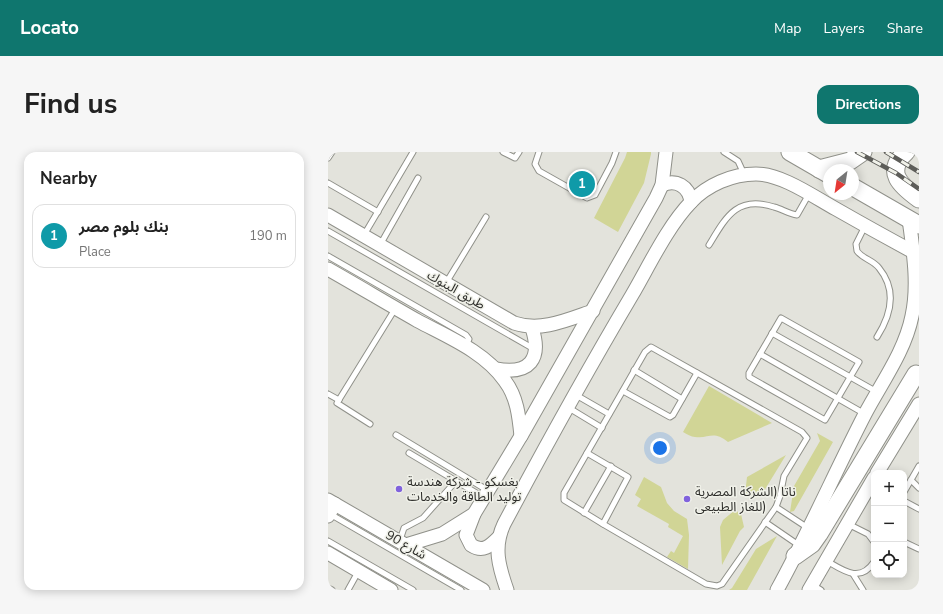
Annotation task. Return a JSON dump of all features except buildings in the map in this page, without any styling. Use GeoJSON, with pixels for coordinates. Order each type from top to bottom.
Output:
{"type":"FeatureCollection","features":[{"type":"Feature","properties":{"kind":"highway"},"geometry":{"type":"LineString","coordinates":[[790,152],[823,170]]}},
{"type":"Feature","properties":{"kind":"highway"},"geometry":{"type":"LineString","coordinates":[[844,164],[850,162],[863,152]]}},
{"type":"Feature","properties":{"kind":"highway"},"geometry":{"type":"LineString","coordinates":[[906,152],[900,157],[896,166],[896,175],[900,183],[919,199]]}},
{"type":"Feature","properties":{"kind":"highway"},"geometry":{"type":"LineString","coordinates":[[859,190],[914,222]]}},
{"type":"Feature","properties":{"kind":"highway"},"geometry":{"type":"LineString","coordinates":[[798,551],[812,544],[819,534],[916,374]]}},
{"type":"Feature","properties":{"kind":"street"},"geometry":{"type":"LineString","coordinates":[[499,536],[487,548],[482,549],[471,545],[466,534],[474,514],[593,311],[662,185],[666,152]]}},
{"type":"Feature","properties":{"kind":"street"},"geometry":{"type":"LineString","coordinates":[[507,590],[498,559],[499,536],[504,524],[566,406],[666,238],[691,202],[719,182],[751,174],[777,178],[809,194],[916,254]]}},
{"type":"Feature","properties":{"kind":"street"},"geometry":{"type":"LineString","coordinates":[[662,185],[672,182],[681,184],[689,192],[691,202]]}},
{"type":"Feature","properties":{"kind":"street","name":"طريق البنوك"},"geometry":{"type":"LineString","coordinates":[[328,216],[514,323],[532,328],[563,321],[593,311]]}},
{"type":"Feature","properties":{"kind":"street"},"geometry":{"type":"LineString","coordinates":[[777,590],[798,551],[865,414],[909,330],[915,298],[916,254],[914,222]]}},
{"type":"Feature","properties":{"kind":"street"},"geometry":{"type":"LineString","coordinates":[[328,269],[465,347],[496,369],[506,382],[516,402],[521,436]]}},
{"type":"Feature","properties":{"kind":"street"},"geometry":{"type":"LineString","coordinates":[[854,438],[870,418],[909,350],[919,326]]}},
{"type":"Feature","properties":{"kind":"street"},"geometry":{"type":"LineString","coordinates":[[496,369],[515,371],[523,368],[530,362],[536,350],[532,328]]}},
{"type":"Feature","properties":{"kind":"street"},"geometry":{"type":"LineString","coordinates":[[880,470],[915,418],[919,404]]}},
{"type":"Feature","properties":{"kind":"street"},"geometry":{"type":"LineString","coordinates":[[814,588],[827,561],[871,484]]}},
{"type":"Feature","properties":{"kind":"street","name":"شارع 90"},"geometry":{"type":"LineString","coordinates":[[330,509],[403,543],[483,590]]}},
{"type":"Feature","properties":{"kind":"street"},"geometry":{"type":"LineString","coordinates":[[403,543],[442,534],[474,514]]}},
{"type":"Feature","properties":{"kind":"street"},"geometry":{"type":"LineString","coordinates":[[328,553],[391,590]]}},
{"type":"Feature","properties":{"kind":"lane"},"geometry":{"type":"LineString","coordinates":[[328,158],[332,152]]}},
{"type":"Feature","properties":{"kind":"lane"},"geometry":{"type":"LineString","coordinates":[[363,236],[413,152]]}},
{"type":"Feature","properties":{"kind":"lane"},"geometry":{"type":"LineString","coordinates":[[503,152],[515,158],[519,152]]}},
{"type":"Feature","properties":{"kind":"lane"},"geometry":{"type":"LineString","coordinates":[[539,152],[535,164],[539,170],[584,197],[590,198],[595,195],[612,163],[616,152]]}},
{"type":"Feature","properties":{"kind":"lane"},"geometry":{"type":"LineString","coordinates":[[724,152],[738,161],[751,174]]}},
{"type":"Feature","properties":{"kind":"lane"},"geometry":{"type":"LineString","coordinates":[[379,246],[418,178]]}},
{"type":"Feature","properties":{"kind":"lane"},"geometry":{"type":"LineString","coordinates":[[328,183],[378,212]]}},
{"type":"Feature","properties":{"kind":"lane"},"geometry":{"type":"LineString","coordinates":[[709,245],[731,211],[740,206],[750,204],[772,206],[797,215],[809,194]]}},
{"type":"Feature","properties":{"kind":"lane"},"geometry":{"type":"LineString","coordinates":[[445,284],[486,217]]}},
{"type":"Feature","properties":{"kind":"lane"},"geometry":{"type":"LineString","coordinates":[[866,226],[856,244],[857,251],[879,268],[890,287],[891,297],[885,324],[877,337]]}},
{"type":"Feature","properties":{"kind":"lane"},"geometry":{"type":"LineString","coordinates":[[328,231],[536,350]]}},
{"type":"Feature","properties":{"kind":"lane"},"geometry":{"type":"LineString","coordinates":[[328,256],[467,336],[469,339],[465,347]]}},
{"type":"Feature","properties":{"kind":"lane"},"geometry":{"type":"LineString","coordinates":[[370,424],[340,406],[338,403],[395,308]]}},
{"type":"Feature","properties":{"kind":"lane"},"geometry":{"type":"LineString","coordinates":[[781,318],[858,361],[859,364],[827,420],[822,419],[749,377],[749,373],[760,354],[781,318]]}},
{"type":"Feature","properties":{"kind":"lane"},"geometry":{"type":"LineString","coordinates":[[772,333],[877,392]]}},
{"type":"Feature","properties":{"kind":"lane"},"geometry":{"type":"LineString","coordinates":[[651,347],[697,373],[806,435],[806,440],[784,476],[776,507],[724,580],[717,586],[706,584],[567,503],[564,497],[587,453],[646,350],[651,347]]}},
{"type":"Feature","properties":{"kind":"lane"},"geometry":{"type":"LineString","coordinates":[[760,354],[865,414]]}},
{"type":"Feature","properties":{"kind":"lane"},"geometry":{"type":"LineString","coordinates":[[634,370],[682,399]]}},
{"type":"Feature","properties":{"kind":"lane"},"geometry":{"type":"LineString","coordinates":[[623,391],[667,417],[673,415],[697,373]]}},
{"type":"Feature","properties":{"kind":"lane"},"geometry":{"type":"LineString","coordinates":[[328,394],[339,400]]}},
{"type":"Feature","properties":{"kind":"lane"},"geometry":{"type":"LineString","coordinates":[[574,394],[609,414]]}},
{"type":"Feature","properties":{"kind":"lane"},"geometry":{"type":"LineString","coordinates":[[566,406],[602,428]]}},
{"type":"Feature","properties":{"kind":"lane"},"geometry":{"type":"LineString","coordinates":[[396,435],[486,494]]}},
{"type":"Feature","properties":{"kind":"lane"},"geometry":{"type":"LineString","coordinates":[[409,453],[456,481],[486,494]]}},
{"type":"Feature","properties":{"kind":"lane"},"geometry":{"type":"LineString","coordinates":[[587,453],[628,477],[603,524]]}},
{"type":"Feature","properties":{"kind":"lane"},"geometry":{"type":"LineString","coordinates":[[584,513],[611,466]]}},
{"type":"Feature","properties":{"kind":"lane"},"geometry":{"type":"LineString","coordinates":[[907,487],[919,466]]}},
{"type":"Feature","properties":{"kind":"lane"},"geometry":{"type":"LineString","coordinates":[[911,480],[919,488]]}},
{"type":"Feature","properties":{"kind":"lane"},"geometry":{"type":"LineString","coordinates":[[403,543],[404,528],[423,518],[456,481]]}},
{"type":"Feature","properties":{"kind":"lane"},"geometry":{"type":"LineString","coordinates":[[907,503],[919,509]]}},
{"type":"Feature","properties":{"kind":"lane"},"geometry":{"type":"LineString","coordinates":[[776,507],[808,529]]}},
{"type":"Feature","properties":{"kind":"lane"},"geometry":{"type":"LineString","coordinates":[[330,509],[461,590]]}},
{"type":"Feature","properties":{"kind":"lane"},"geometry":{"type":"LineString","coordinates":[[765,522],[798,551]]}},
{"type":"Feature","properties":{"kind":"lane"},"geometry":{"type":"LineString","coordinates":[[848,524],[868,534],[871,538]]}},
{"type":"Feature","properties":{"kind":"lane"},"geometry":{"type":"LineString","coordinates":[[328,541],[413,590]]}},
{"type":"Feature","properties":{"kind":"lane"},"geometry":{"type":"LineString","coordinates":[[907,543],[919,549]]}},
{"type":"Feature","properties":{"kind":"lane"},"geometry":{"type":"LineString","coordinates":[[827,561],[842,570],[853,574],[863,572],[871,565]]}},
{"type":"Feature","properties":{"kind":"lane"},"geometry":{"type":"LineString","coordinates":[[348,590],[358,571]]}},
{"type":"Feature","properties":{"kind":"lane"},"geometry":{"type":"LineString","coordinates":[[853,574],[863,590]]}},
{"type":"Feature","properties":{"kind":"lane"},"geometry":{"type":"LineString","coordinates":[[328,588],[332,590]]}},
{"type":"Feature","properties":{"kind":"green space"},"geometry":{"type":"Polygon","coordinates":[[[627,152],[651,152],[651,154],[644,183],[618,232],[594,218],[627,152]]]}},
{"type":"Feature","properties":{"kind":"green space"},"geometry":{"type":"Polygon","coordinates":[[[709,386],[772,423],[728,442],[718,436],[694,437],[683,432],[709,386]]]}},
{"type":"Feature","properties":{"kind":"green space"},"geometry":{"type":"Polygon","coordinates":[[[817,433],[833,442],[794,511],[790,512],[794,486],[820,441],[817,433]]]}},
{"type":"Feature","properties":{"kind":"green space"},"geometry":{"type":"Polygon","coordinates":[[[786,455],[764,491],[764,496],[752,498],[745,494],[747,477],[786,455]]]}},
{"type":"Feature","properties":{"kind":"green space"},"geometry":{"type":"Polygon","coordinates":[[[644,477],[661,487],[667,503],[674,511],[687,519],[689,535],[688,569],[667,557],[671,551],[674,553],[683,536],[668,527],[669,524],[637,506],[641,499],[635,495],[644,477]]]}},
{"type":"Feature","properties":{"kind":"green space"},"geometry":{"type":"Polygon","coordinates":[[[735,510],[741,514],[744,527],[740,531],[722,565],[720,527],[723,520],[735,510]]]}},
{"type":"Feature","properties":{"kind":"green space"},"geometry":{"type":"Polygon","coordinates":[[[777,536],[747,590],[729,590],[732,588],[756,549],[777,536]]]}},
{"type":"Feature","properties":{"kind":"railway"},"geometry":{"type":"LineString","coordinates":[[857,152],[896,173],[919,189]]}},
{"type":"Feature","properties":{"kind":"railway"},"geometry":{"type":"LineString","coordinates":[[886,152],[919,172]]}},
{"type":"Feature","properties":{"kind":"place","name":"بنك بلوم مصر"},"geometry":{"type":"Point","coordinates":[582,184]}},
{"type":"Feature","properties":{"kind":"place","name":"بغسكو - شركة هندسة توليد الطاقة والخدمات"},"geometry":{"type":"Point","coordinates":[399,489]}},
{"type":"Feature","properties":{"kind":"place","name":"ناتا (الشركة المصرية للغاز الطبيعى)"},"geometry":{"type":"Point","coordinates":[687,499]}}]}
